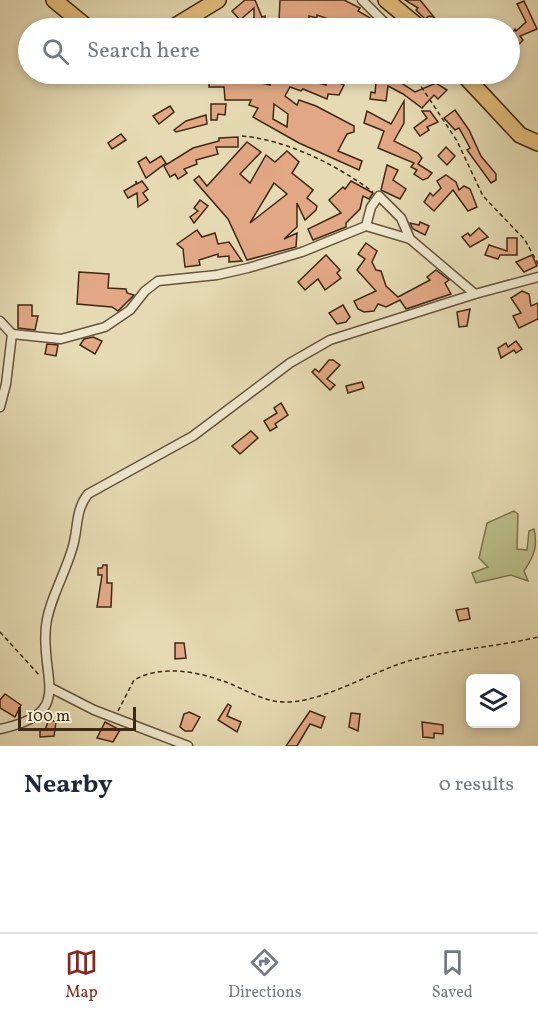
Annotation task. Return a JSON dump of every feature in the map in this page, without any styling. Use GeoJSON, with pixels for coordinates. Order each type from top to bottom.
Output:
{"type":"FeatureCollection","features":[{"type":"Feature","properties":{"kind":"highway"},"geometry":{"type":"LineString","coordinates":[[54,0],[75,18]]}},
{"type":"Feature","properties":{"kind":"highway"},"geometry":{"type":"LineString","coordinates":[[188,18],[218,0]]}},
{"type":"Feature","properties":{"kind":"highway"},"geometry":{"type":"LineString","coordinates":[[386,0],[408,18]]}},
{"type":"Feature","properties":{"kind":"highway"},"geometry":{"type":"LineString","coordinates":[[472,84],[520,135],[538,143]]}},
{"type":"Feature","properties":{"kind":"street"},"geometry":{"type":"LineString","coordinates":[[362,0],[380,18]]}},
{"type":"Feature","properties":{"kind":"street"},"geometry":{"type":"LineString","coordinates":[[366,226],[371,207],[379,196],[401,218],[411,239],[475,294]]}},
{"type":"Feature","properties":{"kind":"street"},"geometry":{"type":"LineString","coordinates":[[0,321],[12,334],[61,339],[105,327],[130,310],[145,291],[158,281],[217,275],[248,268],[311,249],[366,226],[411,239]]}},
{"type":"Feature","properties":{"kind":"street"},"geometry":{"type":"LineString","coordinates":[[0,729],[37,717],[51,688],[46,622],[69,561],[80,505],[88,494],[193,436],[290,363],[330,340],[475,294],[538,277]]}},
{"type":"Feature","properties":{"kind":"street"},"geometry":{"type":"LineString","coordinates":[[0,407],[6,384],[12,334]]}},
{"type":"Feature","properties":{"kind":"street"},"geometry":{"type":"LineString","coordinates":[[51,688],[114,718],[188,746]]}},
{"type":"Feature","properties":{"kind":"path"},"geometry":{"type":"LineString","coordinates":[[420,84],[458,141],[483,196],[525,240],[538,264]]}},
{"type":"Feature","properties":{"kind":"path"},"geometry":{"type":"LineString","coordinates":[[242,136],[264,138],[304,154],[360,182],[379,196]]}},
{"type":"Feature","properties":{"kind":"path"},"geometry":{"type":"LineString","coordinates":[[0,632],[51,688]]}},
{"type":"Feature","properties":{"kind":"path"},"geometry":{"type":"LineString","coordinates":[[114,718],[134,680],[159,672],[197,674],[222,681],[263,699],[292,702],[315,696],[410,661],[496,647],[538,637]]}},
{"type":"Feature","properties":{"kind":"green space"},"geometry":{"type":"Polygon","coordinates":[[[514,511],[518,514],[517,549],[527,550],[529,531],[534,529],[536,541],[534,551],[524,571],[528,581],[511,575],[476,583],[472,573],[488,567],[479,558],[487,523],[514,511]]]}},
{"type":"Feature","properties":{"kind":"building"},"geometry":{"type":"Polygon","coordinates":[[[245,0],[255,0],[262,17],[265,16],[265,18],[254,18],[254,8],[242,18],[238,18],[232,11],[245,0]]]}},
{"type":"Feature","properties":{"kind":"building"},"geometry":{"type":"Polygon","coordinates":[[[280,0],[344,0],[360,8],[358,11],[370,18],[325,18],[317,15],[317,18],[309,16],[309,18],[279,18],[280,0]]]}},
{"type":"Feature","properties":{"kind":"building"},"geometry":{"type":"Polygon","coordinates":[[[405,0],[420,0],[434,17],[424,18],[416,10],[418,8],[405,0]]]}},
{"type":"Feature","properties":{"kind":"building"},"geometry":{"type":"Polygon","coordinates":[[[524,1],[537,29],[520,36],[520,27],[526,22],[517,4],[524,1]]]}},
{"type":"Feature","properties":{"kind":"building"},"geometry":{"type":"Polygon","coordinates":[[[209,84],[344,85],[339,95],[328,94],[327,99],[303,89],[301,91],[290,87],[285,96],[297,105],[299,100],[316,106],[354,126],[354,132],[347,134],[338,151],[362,161],[359,170],[299,143],[253,117],[258,108],[249,105],[251,100],[225,100],[224,87],[209,87],[209,84]],[[274,104],[273,119],[287,127],[288,114],[274,104]]]}},
{"type":"Feature","properties":{"kind":"building"},"geometry":{"type":"Polygon","coordinates":[[[376,84],[403,84],[415,92],[438,84],[447,90],[438,99],[434,95],[422,108],[388,86],[386,101],[370,99],[371,92],[375,93],[376,84]]]}},
{"type":"Feature","properties":{"kind":"building"},"geometry":{"type":"Polygon","coordinates":[[[404,101],[404,123],[394,141],[418,153],[422,158],[418,164],[432,173],[423,180],[414,174],[417,170],[411,167],[414,163],[378,148],[384,131],[364,123],[367,111],[391,124],[404,101]]]}},
{"type":"Feature","properties":{"kind":"building"},"geometry":{"type":"Polygon","coordinates":[[[211,104],[226,104],[225,115],[218,114],[217,120],[211,120],[211,104]]]}},
{"type":"Feature","properties":{"kind":"building"},"geometry":{"type":"Polygon","coordinates":[[[170,106],[174,112],[159,124],[153,116],[170,106]]]}},
{"type":"Feature","properties":{"kind":"building"},"geometry":{"type":"Polygon","coordinates":[[[455,110],[469,130],[481,156],[496,174],[496,180],[491,183],[467,150],[470,148],[459,128],[455,130],[444,118],[455,110]]]}},
{"type":"Feature","properties":{"kind":"building"},"geometry":{"type":"Polygon","coordinates":[[[422,111],[430,111],[438,122],[427,127],[429,130],[420,136],[414,128],[427,118],[422,111]]]}},
{"type":"Feature","properties":{"kind":"building"},"geometry":{"type":"Polygon","coordinates":[[[206,115],[207,124],[176,132],[174,130],[186,121],[206,115]]]}},
{"type":"Feature","properties":{"kind":"building"},"geometry":{"type":"Polygon","coordinates":[[[121,134],[126,140],[112,149],[108,143],[121,134]]]}},
{"type":"Feature","properties":{"kind":"building"},"geometry":{"type":"Polygon","coordinates":[[[238,137],[238,147],[216,147],[218,154],[196,160],[197,164],[184,169],[187,173],[178,179],[175,174],[170,177],[164,166],[193,148],[219,141],[219,138],[238,137]]]}},
{"type":"Feature","properties":{"kind":"building"},"geometry":{"type":"Polygon","coordinates":[[[247,142],[261,152],[240,174],[250,183],[266,155],[275,162],[287,151],[299,162],[292,173],[313,190],[307,198],[317,206],[316,210],[305,220],[297,203],[297,227],[284,239],[297,233],[296,247],[247,260],[228,219],[194,180],[199,176],[207,186],[247,142]],[[274,183],[250,223],[287,194],[274,183]]]}},
{"type":"Feature","properties":{"kind":"building"},"geometry":{"type":"Polygon","coordinates":[[[446,147],[455,156],[447,165],[438,156],[446,147]]]}},
{"type":"Feature","properties":{"kind":"building"},"geometry":{"type":"Polygon","coordinates":[[[161,156],[166,163],[146,178],[138,162],[146,157],[150,163],[161,156]]]}},
{"type":"Feature","properties":{"kind":"building"},"geometry":{"type":"Polygon","coordinates":[[[387,165],[398,170],[393,180],[406,189],[400,199],[381,190],[387,165]]]}},
{"type":"Feature","properties":{"kind":"building"},"geometry":{"type":"Polygon","coordinates":[[[446,175],[456,182],[459,190],[464,186],[470,189],[477,207],[468,211],[453,190],[434,211],[424,202],[430,193],[433,196],[441,188],[437,181],[446,175]]]}},
{"type":"Feature","properties":{"kind":"building"},"geometry":{"type":"Polygon","coordinates":[[[136,181],[137,184],[142,181],[148,189],[143,193],[148,200],[138,207],[137,193],[128,198],[124,191],[136,184],[136,181]]]}},
{"type":"Feature","properties":{"kind":"building"},"geometry":{"type":"Polygon","coordinates":[[[351,181],[373,193],[369,199],[363,196],[360,209],[346,223],[346,227],[313,240],[308,229],[341,213],[329,200],[343,187],[345,189],[351,181]]]}},
{"type":"Feature","properties":{"kind":"building"},"geometry":{"type":"Polygon","coordinates":[[[200,200],[208,206],[194,223],[190,217],[198,211],[194,208],[200,200]]]}},
{"type":"Feature","properties":{"kind":"building"},"geometry":{"type":"Polygon","coordinates":[[[420,222],[429,226],[425,235],[413,229],[410,223],[419,225],[420,222]]]}},
{"type":"Feature","properties":{"kind":"building"},"geometry":{"type":"Polygon","coordinates":[[[479,228],[488,237],[470,247],[462,237],[468,233],[470,236],[479,228]]]}},
{"type":"Feature","properties":{"kind":"building"},"geometry":{"type":"Polygon","coordinates":[[[197,230],[202,237],[215,233],[218,244],[229,242],[242,261],[229,262],[229,256],[218,257],[218,254],[199,260],[200,265],[185,267],[183,249],[177,244],[197,230]]]}},
{"type":"Feature","properties":{"kind":"building"},"geometry":{"type":"Polygon","coordinates":[[[507,238],[517,238],[517,255],[500,255],[498,259],[485,255],[489,245],[507,251],[507,238]]]}},
{"type":"Feature","properties":{"kind":"building"},"geometry":{"type":"Polygon","coordinates":[[[366,243],[377,251],[372,262],[376,270],[381,271],[386,286],[398,297],[430,280],[427,277],[436,270],[449,280],[445,283],[451,294],[406,309],[400,300],[386,307],[378,304],[374,311],[364,312],[358,309],[354,301],[376,291],[357,270],[365,259],[358,254],[366,243]]]}},
{"type":"Feature","properties":{"kind":"building"},"geometry":{"type":"Polygon","coordinates":[[[326,255],[340,270],[337,273],[341,278],[325,290],[318,279],[305,290],[298,282],[326,255]]]}},
{"type":"Feature","properties":{"kind":"building"},"geometry":{"type":"Polygon","coordinates":[[[532,255],[537,266],[524,272],[516,262],[532,255]]]}},
{"type":"Feature","properties":{"kind":"building"},"geometry":{"type":"Polygon","coordinates":[[[79,272],[109,274],[108,288],[126,289],[127,293],[134,295],[118,311],[112,307],[77,304],[79,272]]]}},
{"type":"Feature","properties":{"kind":"building"},"geometry":{"type":"Polygon","coordinates":[[[522,291],[529,294],[531,306],[538,303],[538,319],[519,328],[513,316],[521,313],[511,298],[522,291]]]}},
{"type":"Feature","properties":{"kind":"building"},"geometry":{"type":"Polygon","coordinates":[[[18,305],[32,305],[32,316],[38,316],[35,330],[18,328],[18,305]]]}},
{"type":"Feature","properties":{"kind":"building"},"geometry":{"type":"Polygon","coordinates":[[[343,305],[350,317],[346,322],[337,324],[329,313],[343,305]]]}},
{"type":"Feature","properties":{"kind":"building"},"geometry":{"type":"Polygon","coordinates":[[[470,309],[467,326],[459,327],[457,312],[470,309]]]}},
{"type":"Feature","properties":{"kind":"building"},"geometry":{"type":"Polygon","coordinates":[[[93,337],[102,341],[95,354],[80,345],[84,339],[93,337]]]}},
{"type":"Feature","properties":{"kind":"building"},"geometry":{"type":"Polygon","coordinates":[[[516,341],[522,349],[516,353],[514,350],[501,358],[498,348],[506,343],[508,347],[516,341]]]}},
{"type":"Feature","properties":{"kind":"building"},"geometry":{"type":"Polygon","coordinates":[[[47,344],[58,345],[56,356],[45,354],[47,344]]]}},
{"type":"Feature","properties":{"kind":"building"},"geometry":{"type":"Polygon","coordinates":[[[329,360],[340,365],[327,379],[335,385],[330,390],[312,372],[315,369],[319,372],[329,360]]]}},
{"type":"Feature","properties":{"kind":"building"},"geometry":{"type":"Polygon","coordinates":[[[362,382],[364,388],[348,393],[346,386],[362,382]]]}},
{"type":"Feature","properties":{"kind":"building"},"geometry":{"type":"Polygon","coordinates":[[[281,403],[288,415],[275,424],[277,427],[270,431],[264,421],[277,413],[274,408],[281,403]]]}},
{"type":"Feature","properties":{"kind":"building"},"geometry":{"type":"Polygon","coordinates":[[[251,431],[258,438],[240,454],[232,446],[251,431]]]}},
{"type":"Feature","properties":{"kind":"building"},"geometry":{"type":"Polygon","coordinates":[[[103,565],[107,565],[107,583],[112,583],[111,607],[97,607],[102,575],[98,575],[98,568],[102,568],[103,565]]]}},
{"type":"Feature","properties":{"kind":"building"},"geometry":{"type":"Polygon","coordinates":[[[468,608],[470,619],[459,621],[456,610],[468,608]]]}},
{"type":"Feature","properties":{"kind":"building"},"geometry":{"type":"Polygon","coordinates":[[[175,643],[184,643],[186,658],[175,659],[175,643]]]}},
{"type":"Feature","properties":{"kind":"building"},"geometry":{"type":"Polygon","coordinates":[[[5,694],[21,705],[15,717],[0,708],[0,700],[5,694]]]}},
{"type":"Feature","properties":{"kind":"building"},"geometry":{"type":"Polygon","coordinates":[[[228,704],[231,706],[227,716],[241,722],[237,732],[218,720],[228,704]]]}},
{"type":"Feature","properties":{"kind":"building"},"geometry":{"type":"Polygon","coordinates":[[[310,711],[325,717],[321,728],[310,724],[297,746],[286,746],[310,711]]]}},
{"type":"Feature","properties":{"kind":"building"},"geometry":{"type":"Polygon","coordinates":[[[189,712],[200,717],[192,731],[185,731],[180,727],[184,714],[189,712]]]}},
{"type":"Feature","properties":{"kind":"building"},"geometry":{"type":"Polygon","coordinates":[[[351,713],[360,714],[358,731],[349,727],[351,713]]]}},
{"type":"Feature","properties":{"kind":"building"},"geometry":{"type":"Polygon","coordinates":[[[49,719],[56,722],[54,736],[40,737],[40,730],[45,730],[49,719]]]}},
{"type":"Feature","properties":{"kind":"building"},"geometry":{"type":"Polygon","coordinates":[[[105,722],[120,730],[113,742],[97,738],[105,722]]]}},
{"type":"Feature","properties":{"kind":"building"},"geometry":{"type":"Polygon","coordinates":[[[422,722],[443,725],[443,734],[434,733],[434,738],[423,737],[422,722]]]}}]}
